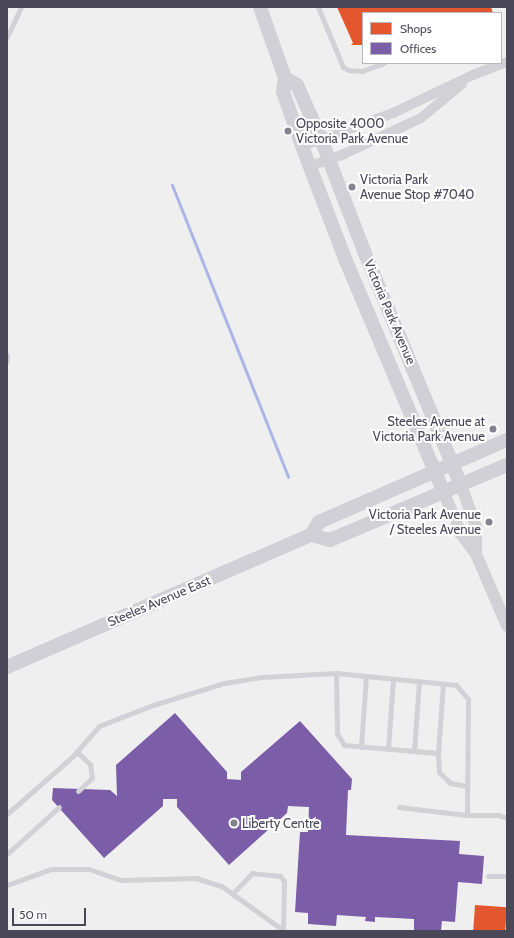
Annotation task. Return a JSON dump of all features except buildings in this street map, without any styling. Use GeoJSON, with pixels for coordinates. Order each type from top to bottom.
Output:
{"type":"FeatureCollection","features":[{"type":"Feature","properties":{"kind":"main road","name":"Victoria Park Avenue"},"geometry":{"type":"LineString","coordinates":[[260,7],[286,78],[282,92],[302,146],[346,261],[444,493]]}},
{"type":"Feature","properties":{"kind":"main road","name":"Victoria Park Avenue"},"geometry":{"type":"LineString","coordinates":[[286,78],[297,85],[321,139],[364,251],[453,462],[461,485]]}},
{"type":"Feature","properties":{"kind":"main road","name":"Steeles Avenue East"},"geometry":{"type":"LineString","coordinates":[[7,667],[311,535],[319,522],[433,470],[507,440]]}},
{"type":"Feature","properties":{"kind":"main road"},"geometry":{"type":"LineString","coordinates":[[311,535],[330,540],[444,493],[507,465]]}},
{"type":"Feature","properties":{"kind":"street"},"geometry":{"type":"LineString","coordinates":[[302,146],[393,113],[473,75],[502,64]]}},
{"type":"Feature","properties":{"kind":"street"},"geometry":{"type":"LineString","coordinates":[[310,166],[328,160],[421,118],[473,75]]}},
{"type":"Feature","properties":{"kind":"street","name":"Victoria Park Avenue"},"geometry":{"type":"LineString","coordinates":[[461,485],[476,527],[476,554]]}},
{"type":"Feature","properties":{"kind":"street","name":"Victoria Park Avenue"},"geometry":{"type":"LineString","coordinates":[[444,493],[461,534],[476,554],[507,626]]}},
{"type":"Feature","properties":{"kind":"lane"},"geometry":{"type":"LineString","coordinates":[[7,37],[21,7]]}},
{"type":"Feature","properties":{"kind":"lane"},"geometry":{"type":"LineString","coordinates":[[318,7],[343,67],[349,70],[362,71],[381,64]]}},
{"type":"Feature","properties":{"kind":"lane"},"geometry":{"type":"LineString","coordinates":[[7,355],[7,361]]}},
{"type":"Feature","properties":{"kind":"lane"},"geometry":{"type":"LineString","coordinates":[[336,673],[336,733],[344,745],[438,753]]}},
{"type":"Feature","properties":{"kind":"lane"},"geometry":{"type":"LineString","coordinates":[[7,814],[77,752],[99,726],[153,705],[210,688],[262,677],[336,673],[456,685],[468,699],[467,815]]}},
{"type":"Feature","properties":{"kind":"lane"},"geometry":{"type":"LineString","coordinates":[[362,747],[366,676]]}},
{"type":"Feature","properties":{"kind":"lane"},"geometry":{"type":"LineString","coordinates":[[388,749],[393,679]]}},
{"type":"Feature","properties":{"kind":"lane"},"geometry":{"type":"LineString","coordinates":[[414,751],[419,682]]}},
{"type":"Feature","properties":{"kind":"lane"},"geometry":{"type":"LineString","coordinates":[[443,684],[438,753],[439,772],[450,783],[468,786]]}},
{"type":"Feature","properties":{"kind":"lane"},"geometry":{"type":"LineString","coordinates":[[77,752],[90,764],[92,778],[78,791]]}},
{"type":"Feature","properties":{"kind":"lane"},"geometry":{"type":"LineString","coordinates":[[7,854],[59,807]]}},
{"type":"Feature","properties":{"kind":"lane"},"geometry":{"type":"LineString","coordinates":[[399,807],[467,815],[498,815],[507,818]]}},
{"type":"Feature","properties":{"kind":"lane"},"geometry":{"type":"LineString","coordinates":[[7,885],[51,869],[89,870],[121,880],[196,878],[223,887],[283,931]]}},
{"type":"Feature","properties":{"kind":"lane"},"geometry":{"type":"LineString","coordinates":[[232,894],[252,873],[280,876],[284,881],[283,931]]}},
{"type":"Feature","properties":{"kind":"lane"},"geometry":{"type":"LineString","coordinates":[[488,876],[507,876]]}},
{"type":"Feature","properties":{"kind":"waterway"},"geometry":{"type":"LineString","coordinates":[[172,185],[288,477]]}},
{"type":"Feature","properties":{"kind":"place","name":"Opposite 4000 Victoria Park Avenue"},"geometry":{"type":"Point","coordinates":[288,131]}},
{"type":"Feature","properties":{"kind":"place","name":"Victoria Park Avenue Stop #7040"},"geometry":{"type":"Point","coordinates":[352,187]}},
{"type":"Feature","properties":{"kind":"place","name":"Steeles Avenue at Victoria Park Avenue"},"geometry":{"type":"Point","coordinates":[493,429]}},
{"type":"Feature","properties":{"kind":"place","name":"Victoria Park Avenue / Steeles Avenue"},"geometry":{"type":"Point","coordinates":[489,522]}},
{"type":"Feature","properties":{"kind":"place","name":"Liberty Centre"},"geometry":{"type":"Point","coordinates":[234,823]}}]}
